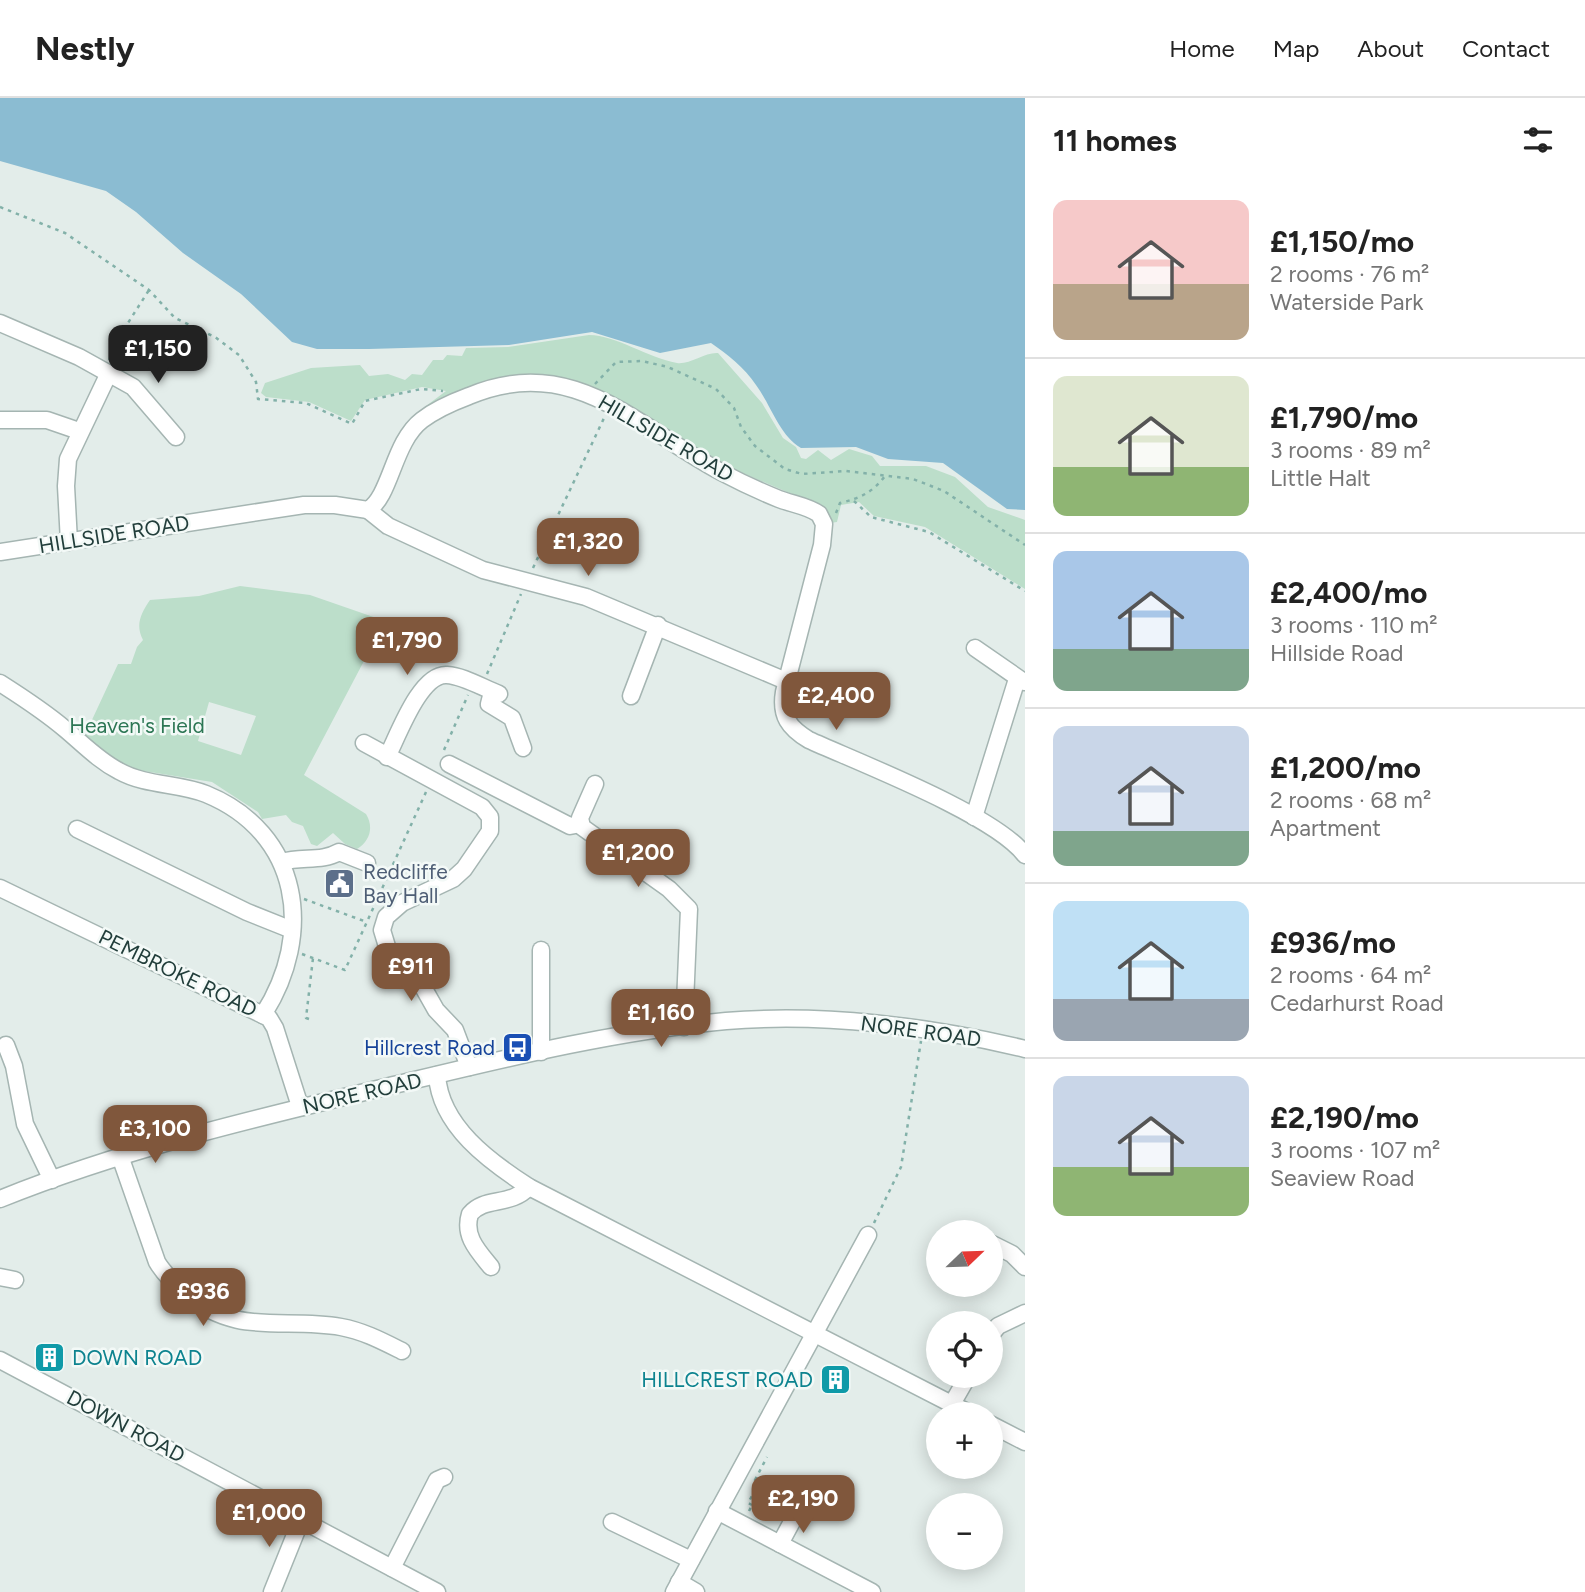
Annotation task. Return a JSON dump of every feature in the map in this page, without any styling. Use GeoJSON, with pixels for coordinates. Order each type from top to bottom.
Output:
{"type":"FeatureCollection","features":[{"type":"Feature","properties":{"kind":"street"},"geometry":{"type":"LineString","coordinates":[[0,323],[79,357],[133,387],[168,432]]}},
{"type":"Feature","properties":{"kind":"street"},"geometry":{"type":"LineString","coordinates":[[69,542],[66,471],[79,431],[106,374]]}},
{"type":"Feature","properties":{"kind":"street","name":"HILLSIDE ROAD"},"geometry":{"type":"LineString","coordinates":[[0,552],[304,505],[334,505],[368,510],[377,500],[406,434],[422,420],[464,398],[507,383],[536,382],[570,387],[611,404],[724,473],[814,511],[824,524]]}},
{"type":"Feature","properties":{"kind":"street"},"geometry":{"type":"LineString","coordinates":[[0,420],[47,420],[79,431]]}},
{"type":"Feature","properties":{"kind":"street"},"geometry":{"type":"LineString","coordinates":[[368,510],[388,526],[483,570],[558,588],[658,625],[786,681]]}},
{"type":"Feature","properties":{"kind":"street"},"geometry":{"type":"LineString","coordinates":[[824,524],[822,545],[786,681],[783,712],[796,733],[974,817],[1012,841],[1025,855]]}},
{"type":"Feature","properties":{"kind":"street"},"geometry":{"type":"LineString","coordinates":[[631,696],[658,625]]}},
{"type":"Feature","properties":{"kind":"street"},"geometry":{"type":"LineString","coordinates":[[974,817],[1021,681],[1007,667],[975,648]]}},
{"type":"Feature","properties":{"kind":"street"},"geometry":{"type":"LineString","coordinates":[[387,757],[422,688],[430,680],[450,675],[492,688],[489,704],[512,718],[523,748]]}},
{"type":"Feature","properties":{"kind":"street"},"geometry":{"type":"LineString","coordinates":[[0,683],[44,712],[91,752],[121,773],[200,792],[233,807],[262,834],[282,862],[292,893],[292,930],[283,979],[263,1015]]}},
{"type":"Feature","properties":{"kind":"street"},"geometry":{"type":"LineString","coordinates":[[364,743],[482,807],[490,817],[491,826],[464,869],[453,879],[402,903],[386,918],[382,936],[389,953],[423,987],[455,1031],[470,1067]]}},
{"type":"Feature","properties":{"kind":"street"},"geometry":{"type":"LineString","coordinates":[[444,762],[570,826],[581,824]]}},
{"type":"Feature","properties":{"kind":"street"},"geometry":{"type":"LineString","coordinates":[[595,784],[580,818],[581,824],[669,889],[690,909],[684,1027]]}},
{"type":"Feature","properties":{"kind":"street"},"geometry":{"type":"LineString","coordinates":[[77,829],[247,912],[292,930]]}},
{"type":"Feature","properties":{"kind":"street"},"geometry":{"type":"LineString","coordinates":[[282,862],[301,858],[328,859],[339,852],[367,863]]}},
{"type":"Feature","properties":{"kind":"street","name":"PEMBROKE ROAD"},"geometry":{"type":"LineString","coordinates":[[0,888],[263,1015],[274,1024],[303,1107]]}},
{"type":"Feature","properties":{"kind":"street"},"geometry":{"type":"LineString","coordinates":[[541,950],[541,1052]]}},
{"type":"Feature","properties":{"kind":"street","name":"NORE ROAD"},"geometry":{"type":"LineString","coordinates":[[0,1199],[120,1156],[303,1107],[541,1052],[684,1027],[779,1019],[848,1022],[988,1040],[1025,1049]]}},
{"type":"Feature","properties":{"kind":"street"},"geometry":{"type":"LineString","coordinates":[[5,1045],[14,1066],[25,1124],[51,1180]]}},
{"type":"Feature","properties":{"kind":"street"},"geometry":{"type":"LineString","coordinates":[[437,1075],[441,1098],[467,1137],[498,1167],[529,1187],[948,1402]]}},
{"type":"Feature","properties":{"kind":"street"},"geometry":{"type":"LineString","coordinates":[[120,1156],[157,1262],[165,1274],[197,1302],[215,1314],[239,1321],[332,1325],[355,1330],[381,1348],[402,1350]]}},
{"type":"Feature","properties":{"kind":"street"},"geometry":{"type":"LineString","coordinates":[[491,1267],[473,1257],[468,1222],[473,1210],[483,1205],[515,1199],[529,1187]]}},
{"type":"Feature","properties":{"kind":"street"},"geometry":{"type":"LineString","coordinates":[[682,1576],[868,1235]]}},
{"type":"Feature","properties":{"kind":"street"},"geometry":{"type":"LineString","coordinates":[[1003,1249],[1025,1267]]}},
{"type":"Feature","properties":{"kind":"street"},"geometry":{"type":"LineString","coordinates":[[1003,1324],[1025,1313]]}},
{"type":"Feature","properties":{"kind":"street","name":"DOWN ROAD"},"geometry":{"type":"LineString","coordinates":[[0,1360],[437,1592]]}},
{"type":"Feature","properties":{"kind":"street"},"geometry":{"type":"LineString","coordinates":[[1003,1431],[1025,1442]]}},
{"type":"Feature","properties":{"kind":"street"},"geometry":{"type":"LineString","coordinates":[[392,1568],[437,1480],[444,1477]]}},
{"type":"Feature","properties":{"kind":"street"},"geometry":{"type":"LineString","coordinates":[[780,1544],[810,1488],[821,1493]]}},
{"type":"Feature","properties":{"kind":"street"},"geometry":{"type":"LineString","coordinates":[[717,1511],[872,1592]]}},
{"type":"Feature","properties":{"kind":"street"},"geometry":{"type":"LineString","coordinates":[[272,1592],[301,1520]]}},
{"type":"Feature","properties":{"kind":"street"},"geometry":{"type":"LineString","coordinates":[[612,1521],[682,1576],[696,1592]]}},
{"type":"Feature","properties":{"kind":"street"},"geometry":{"type":"LineString","coordinates":[[622,1535],[682,1576]]}},
{"type":"Feature","properties":{"kind":"path"},"geometry":{"type":"LineString","coordinates":[[0,206],[65,233],[149,289],[175,318],[215,337],[239,355],[256,382],[258,399]]}},
{"type":"Feature","properties":{"kind":"path"},"geometry":{"type":"LineString","coordinates":[[106,374],[119,337],[149,289]]}},
{"type":"Feature","properties":{"kind":"path"},"geometry":{"type":"LineString","coordinates":[[537,560],[611,404]]}},
{"type":"Feature","properties":{"kind":"path"},"geometry":{"type":"LineString","coordinates":[[824,524],[834,519],[840,502],[854,501],[874,489],[885,476]]}},
{"type":"Feature","properties":{"kind":"path"},"geometry":{"type":"LineString","coordinates":[[854,501],[871,517],[929,532],[1025,592]]}},
{"type":"Feature","properties":{"kind":"path"},"geometry":{"type":"LineString","coordinates":[[492,688],[487,675],[518,602]]}},
{"type":"Feature","properties":{"kind":"path"},"geometry":{"type":"LineString","coordinates":[[444,762],[468,694]]}},
{"type":"Feature","properties":{"kind":"path"},"geometry":{"type":"LineString","coordinates":[[289,949],[345,970],[426,793]]}},
{"type":"Feature","properties":{"kind":"path"},"geometry":{"type":"LineString","coordinates":[[292,893],[365,922]]}},
{"type":"Feature","properties":{"kind":"path"},"geometry":{"type":"LineString","coordinates":[[309,1019],[306,1018],[313,958]]}},
{"type":"Feature","properties":{"kind":"path"},"geometry":{"type":"LineString","coordinates":[[868,1235],[901,1167],[922,1031]]}},
{"type":"Feature","properties":{"kind":"path"},"geometry":{"type":"LineString","coordinates":[[752,1505],[748,1503],[760,1482],[755,1480],[767,1457]]}},
{"type":"Feature","properties":{"kind":"path"},"geometry":{"type":"LineString","coordinates":[[748,1513],[762,1487]]}},
{"type":"Feature","properties":{"kind":"green space"},"geometry":{"type":"Polygon","coordinates":[[[589,335],[610,339],[677,363],[718,353],[762,403],[783,438],[796,447],[801,458],[806,459],[818,450],[831,460],[849,449],[872,456],[880,466],[926,466],[955,477],[988,507],[1025,520],[1025,589],[925,527],[874,516],[859,502],[841,505],[837,522],[830,523],[808,501],[712,460],[636,410],[581,384],[551,376],[512,376],[469,389],[427,409],[426,406],[446,391],[422,387],[365,400],[351,421],[309,402],[266,397],[261,393],[265,383],[311,368],[360,365],[369,376],[388,374],[405,380],[412,374],[422,375],[433,360],[443,360],[447,355],[462,356],[466,348],[508,347],[589,335]]]}},
{"type":"Feature","properties":{"kind":"green space","name":"Heaven's Field"},"geometry":{"type":"Polygon","coordinates":[[[240,586],[310,595],[385,621],[304,775],[366,814],[370,824],[369,833],[365,842],[357,849],[345,844],[333,833],[317,846],[311,844],[303,826],[292,822],[286,815],[262,819],[258,812],[212,782],[125,768],[106,757],[84,737],[118,664],[131,664],[137,647],[143,640],[139,629],[140,619],[150,600],[199,596],[240,586]],[[209,702],[198,741],[241,755],[256,716],[209,702]]]}},
{"type":"Feature","properties":{"kind":"water"},"geometry":{"type":"Polygon","coordinates":[[[0,98],[1025,98],[1025,510],[1007,509],[943,463],[888,459],[856,447],[801,448],[781,428],[746,373],[711,343],[660,353],[592,332],[509,345],[317,349],[292,342],[241,294],[183,253],[136,212],[106,191],[0,161],[0,98]]]}},
{"type":"Feature","properties":{"kind":"place","name":"Redcliffe Bay Hall"},"geometry":{"type":"Point","coordinates":[340,883]}},
{"type":"Feature","properties":{"kind":"place","name":"Hillcrest Road"},"geometry":{"type":"Point","coordinates":[518,1047]}},
{"type":"Feature","properties":{"kind":"place","name":"DOWN ROAD"},"geometry":{"type":"Point","coordinates":[49,1357]}},
{"type":"Feature","properties":{"kind":"place","name":"HILLCREST ROAD"},"geometry":{"type":"Point","coordinates":[836,1379]}}]}
